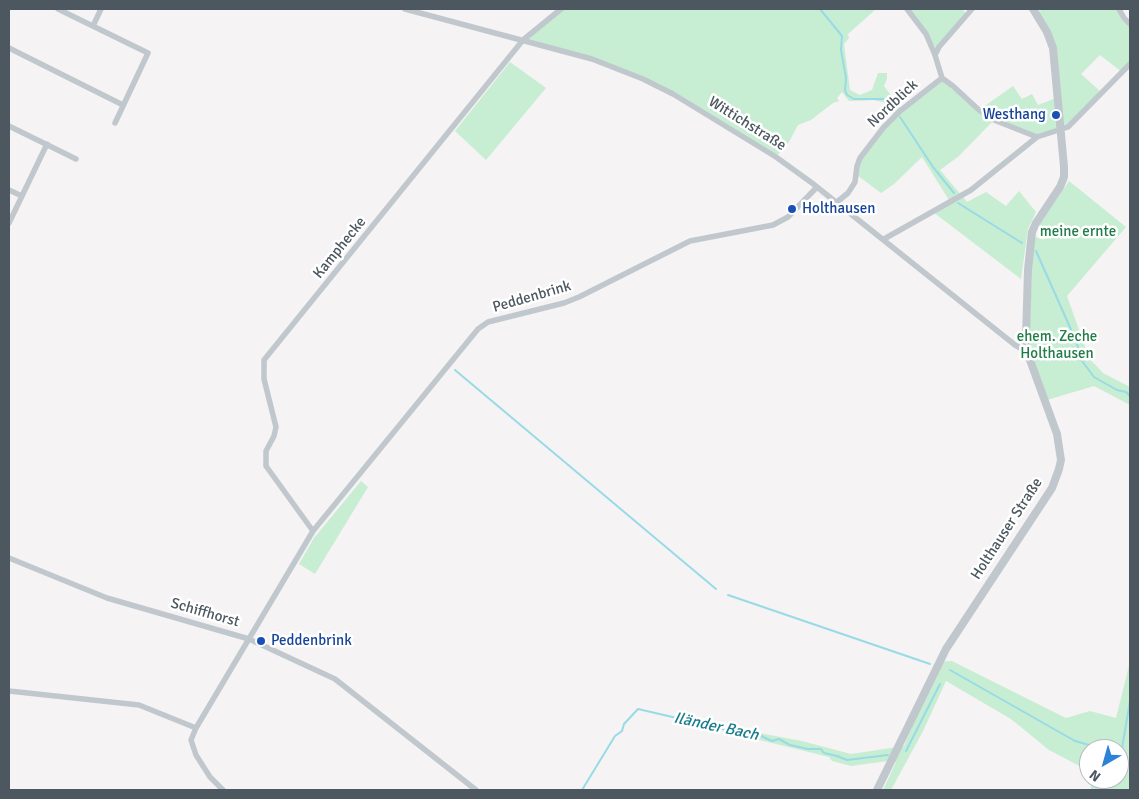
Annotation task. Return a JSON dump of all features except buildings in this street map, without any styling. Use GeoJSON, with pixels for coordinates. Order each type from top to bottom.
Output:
{"type":"FeatureCollection","features":[{"type":"Feature","properties":{"kind":"street"},"geometry":{"type":"LineString","coordinates":[[58,9],[148,53],[115,123]]}},
{"type":"Feature","properties":{"kind":"street"},"geometry":{"type":"LineString","coordinates":[[93,26],[101,9]]}},
{"type":"Feature","properties":{"kind":"street","name":"Wittichstraße"},"geometry":{"type":"LineString","coordinates":[[405,9],[608,65],[673,94],[776,157],[837,202],[1008,339],[1027,352]]}},
{"type":"Feature","properties":{"kind":"street","name":"Kamphecke"},"geometry":{"type":"LineString","coordinates":[[313,531],[266,466],[266,451],[274,436],[276,427],[264,379],[264,360],[523,40],[560,9]]}},
{"type":"Feature","properties":{"kind":"street"},"geometry":{"type":"LineString","coordinates":[[908,9],[926,34],[936,56],[942,78],[988,117],[1037,137]]}},
{"type":"Feature","properties":{"kind":"street"},"geometry":{"type":"LineString","coordinates":[[936,56],[939,47],[972,9]]}},
{"type":"Feature","properties":{"kind":"street","name":"Holthauser Straße"},"geometry":{"type":"LineString","coordinates":[[878,790],[946,649],[1052,488],[1057,478],[1061,460],[1057,434],[1027,352],[1027,308],[1032,232],[1063,181],[1064,167],[1053,48],[1047,32],[1032,9]]}},
{"type":"Feature","properties":{"kind":"street"},"geometry":{"type":"LineString","coordinates":[[1118,9],[1130,24]]}},
{"type":"Feature","properties":{"kind":"street"},"geometry":{"type":"LineString","coordinates":[[9,48],[123,105]]}},
{"type":"Feature","properties":{"kind":"street"},"geometry":{"type":"LineString","coordinates":[[884,239],[971,190],[1037,137],[1068,127],[1130,64]]}},
{"type":"Feature","properties":{"kind":"street","name":"Nordblick"},"geometry":{"type":"LineString","coordinates":[[837,202],[848,193],[856,182],[857,166],[860,158],[877,135],[900,111],[942,78]]}},
{"type":"Feature","properties":{"kind":"street"},"geometry":{"type":"LineString","coordinates":[[9,126],[76,158]]}},
{"type":"Feature","properties":{"kind":"street"},"geometry":{"type":"LineString","coordinates":[[9,223],[46,144]]}},
{"type":"Feature","properties":{"kind":"street","name":"Peddenbrink"},"geometry":{"type":"LineString","coordinates":[[223,790],[210,777],[196,755],[191,740],[196,728],[313,531],[474,334],[483,325],[579,297],[690,241],[773,225],[788,217],[817,187]]}},
{"type":"Feature","properties":{"kind":"street"},"geometry":{"type":"LineString","coordinates":[[9,190],[22,196]]}},
{"type":"Feature","properties":{"kind":"street","name":"Schiffhorst"},"geometry":{"type":"LineString","coordinates":[[9,558],[107,598],[249,639],[335,679],[476,790]]}},
{"type":"Feature","properties":{"kind":"street"},"geometry":{"type":"LineString","coordinates":[[9,691],[139,705],[196,728]]}},
{"type":"Feature","properties":{"kind":"green space"},"geometry":{"type":"Polygon","coordinates":[[[561,9],[876,9],[848,34],[849,38],[844,44],[850,90],[860,95],[872,90],[878,73],[887,73],[884,86],[901,109],[942,78],[979,110],[1013,86],[1022,99],[1032,94],[1038,105],[1059,97],[1053,48],[1035,12],[1046,9],[1119,9],[1130,24],[1130,64],[1122,72],[1100,55],[1081,74],[1101,92],[1068,127],[1037,137],[994,120],[959,156],[940,170],[967,202],[986,192],[1006,206],[1019,191],[1036,212],[1028,229],[1021,279],[933,212],[949,200],[922,157],[894,184],[881,193],[857,175],[857,166],[894,116],[886,103],[874,100],[849,101],[842,92],[837,98],[839,101],[833,103],[811,120],[798,125],[789,142],[776,157],[700,109],[616,68],[523,40],[561,9]]]}},
{"type":"Feature","properties":{"kind":"green space"},"geometry":{"type":"Polygon","coordinates":[[[908,9],[962,9],[967,15],[937,51],[908,9]]]}},
{"type":"Feature","properties":{"kind":"green space"},"geometry":{"type":"Polygon","coordinates":[[[510,62],[546,88],[486,160],[455,131],[510,62]]]}},
{"type":"Feature","properties":{"kind":"green space"},"geometry":{"type":"Polygon","coordinates":[[[1069,181],[1126,227],[1067,296],[1089,358],[1103,373],[1130,387],[1130,405],[1094,386],[1047,400],[1029,351],[1033,236],[1044,240],[1039,225],[1069,181]]]}},
{"type":"Feature","properties":{"kind":"green space"},"geometry":{"type":"Polygon","coordinates":[[[361,481],[368,487],[315,574],[299,564],[314,538],[361,481]]]}},
{"type":"Feature","properties":{"kind":"green space"},"geometry":{"type":"Polygon","coordinates":[[[952,661],[1066,718],[1090,711],[1116,718],[1130,662],[1129,790],[1090,790],[1129,789],[1129,739],[1079,739],[1079,766],[1049,750],[1011,719],[946,681],[923,731],[891,790],[883,790],[896,762],[888,761],[851,766],[832,761],[829,757],[727,732],[727,727],[802,741],[851,754],[904,746],[939,662],[952,661]]]}},
{"type":"Feature","properties":{"kind":"waterway"},"geometry":{"type":"LineString","coordinates":[[820,9],[842,36],[841,50],[847,95],[854,99],[886,99],[896,109]]}},
{"type":"Feature","properties":{"kind":"waterway"},"geometry":{"type":"LineString","coordinates":[[900,117],[933,167],[954,193]]}},
{"type":"Feature","properties":{"kind":"waterway"},"geometry":{"type":"LineString","coordinates":[[958,203],[1022,243]]}},
{"type":"Feature","properties":{"kind":"waterway"},"geometry":{"type":"LineString","coordinates":[[1036,251],[1077,343],[1079,357],[1094,377],[1117,390],[1126,392],[1130,396]]}},
{"type":"Feature","properties":{"kind":"waterway"},"geometry":{"type":"LineString","coordinates":[[455,370],[716,589]]}},
{"type":"Feature","properties":{"kind":"waterway"},"geometry":{"type":"LineString","coordinates":[[728,595],[930,664]]}},
{"type":"Feature","properties":{"kind":"waterway","name":"Iländer Bach"},"geometry":{"type":"LineString","coordinates":[[950,670],[1079,742]]}},
{"type":"Feature","properties":{"kind":"waterway","name":"Iländer Bach"},"geometry":{"type":"LineString","coordinates":[[906,751],[940,684]]}},
{"type":"Feature","properties":{"kind":"waterway","name":"Iländer Bach"},"geometry":{"type":"LineString","coordinates":[[1124,739],[1130,701]]}},
{"type":"Feature","properties":{"kind":"waterway","name":"Iländer Bach"},"geometry":{"type":"LineString","coordinates":[[582,790],[615,736],[622,731],[624,724],[638,709],[756,738],[759,735],[772,741],[779,739],[790,745],[808,749],[821,749],[824,753],[847,760],[888,755]]}},
{"type":"Feature","properties":{"kind":"place","name":"Westhang"},"geometry":{"type":"Point","coordinates":[1056,115]}},
{"type":"Feature","properties":{"kind":"place","name":"Holthausen"},"geometry":{"type":"Point","coordinates":[792,209]}},
{"type":"Feature","properties":{"kind":"place","name":"Peddenbrink"},"geometry":{"type":"Point","coordinates":[261,641]}},
{"type":"Feature","properties":{"kind":"park label","name":"meine ernte"},"geometry":{"type":"Point","coordinates":[1078,232]}},
{"type":"Feature","properties":{"kind":"park label","name":"ehem. Zeche Holthausen"},"geometry":{"type":"Point","coordinates":[1057,346]}}]}
